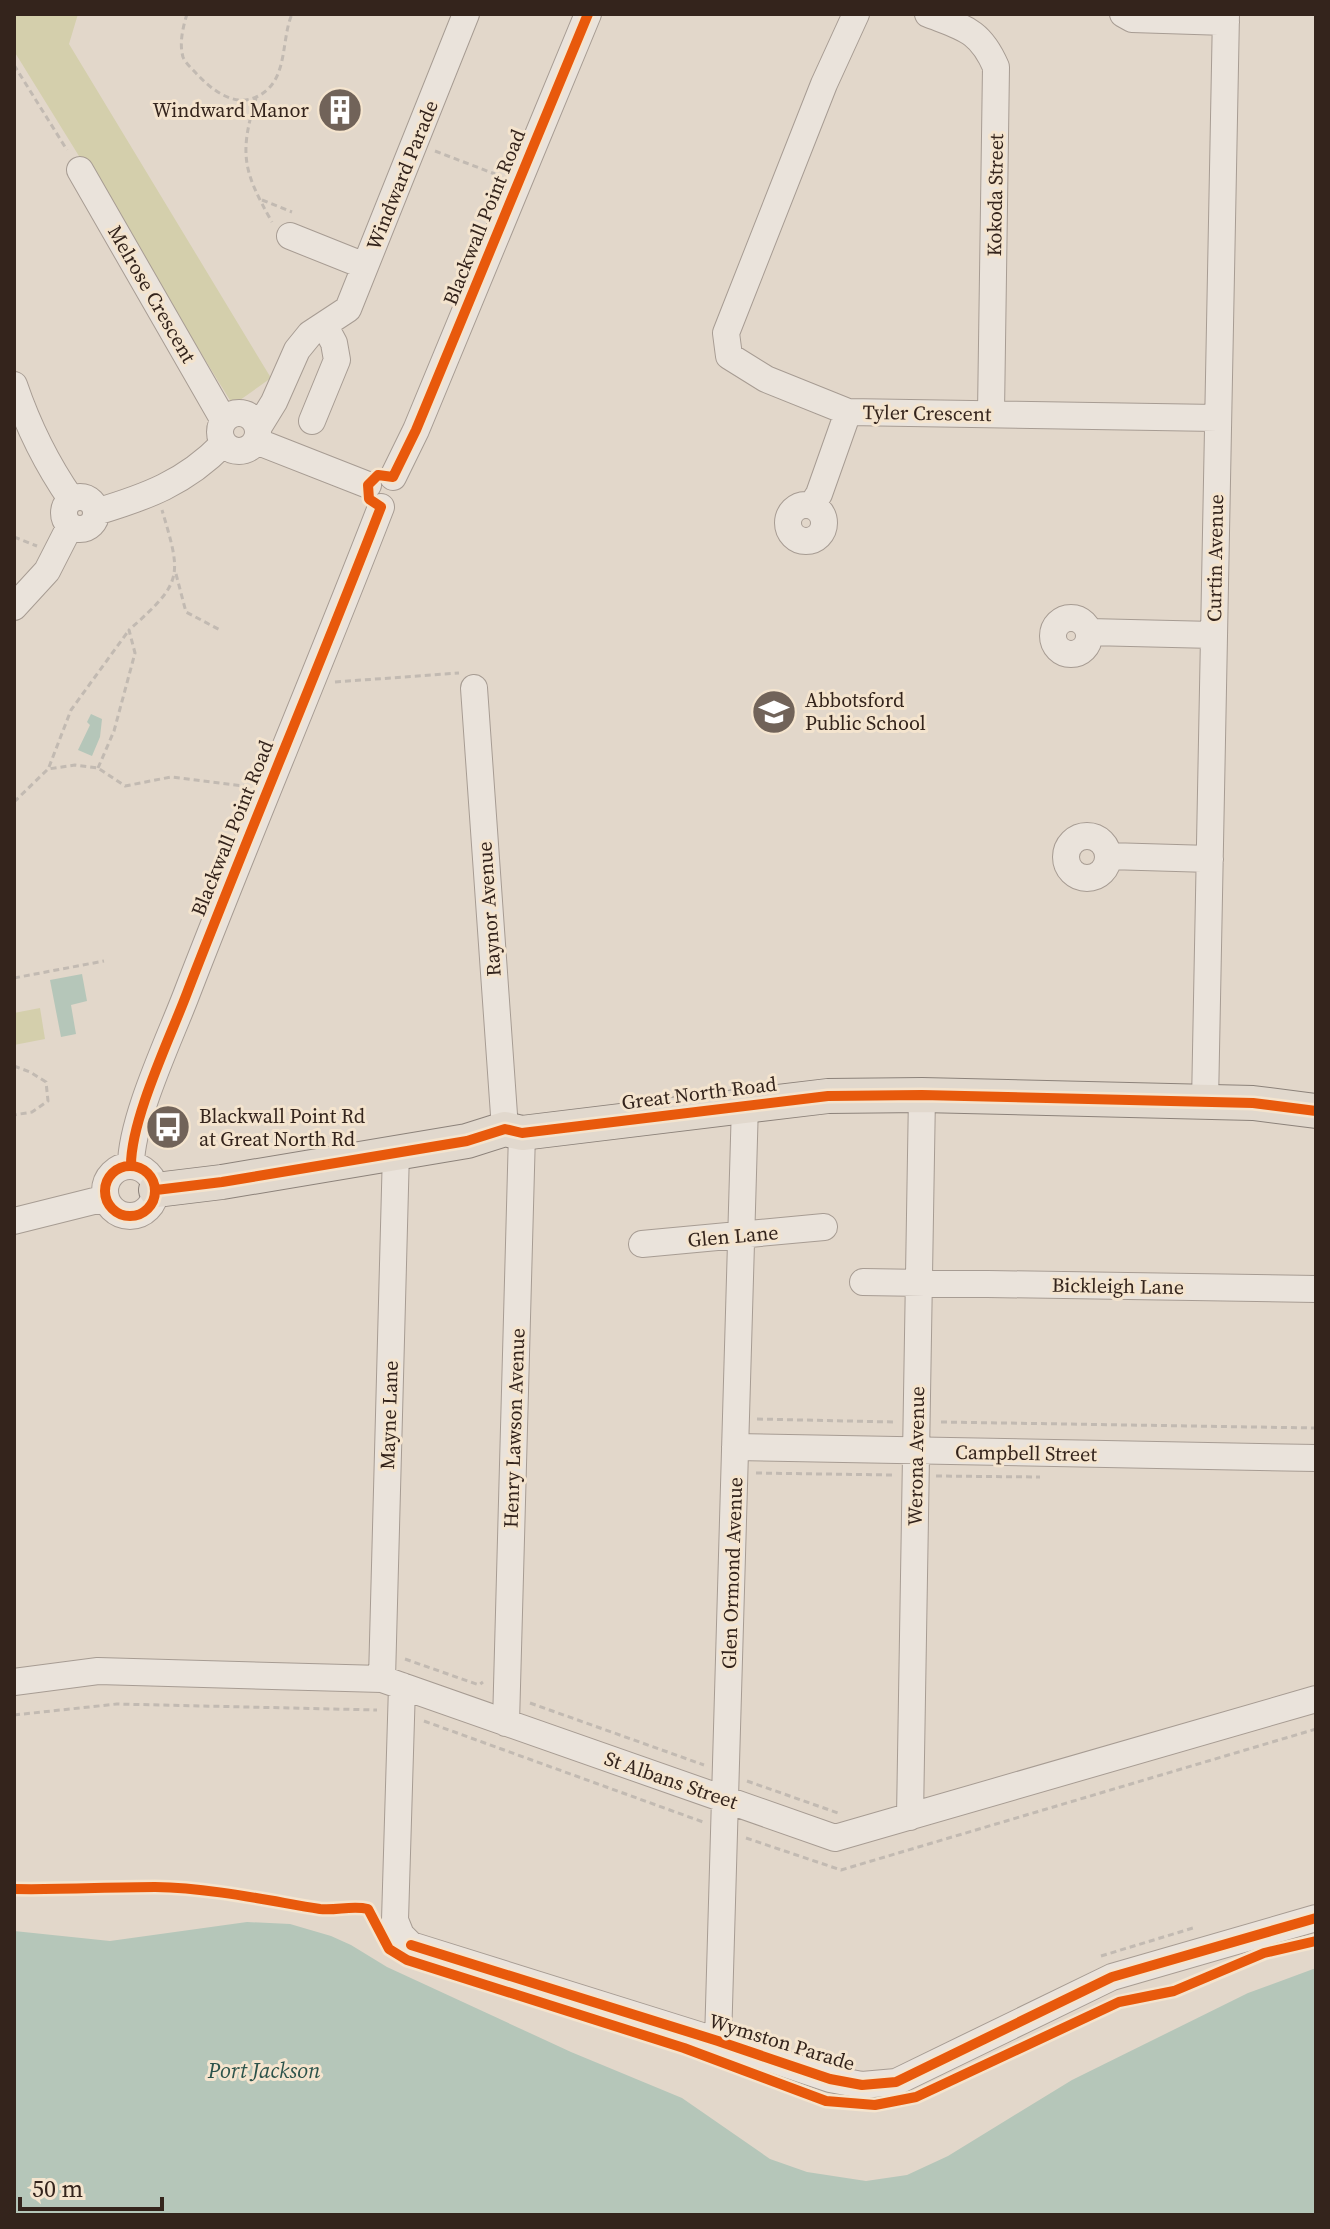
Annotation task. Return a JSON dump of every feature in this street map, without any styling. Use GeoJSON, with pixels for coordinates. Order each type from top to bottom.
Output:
{"type":"FeatureCollection","features":[{"type":"Feature","properties":{"kind":"main road","name":"Great North Road"},"geometry":{"type":"LineString","coordinates":[[156,1190],[222,1182],[514,1131],[828,1096],[922,1095],[1205,1103],[1253,1103],[1316,1097]]}},
{"type":"Feature","properties":{"kind":"main road","name":"Great North Road"},"geometry":{"type":"LineString","coordinates":[[1253,1103],[1316,1111]]}},
{"type":"Feature","properties":{"kind":"street","name":"Windward Parade"},"geometry":{"type":"LineString","coordinates":[[257,435],[297,350],[310,334],[348,309],[466,14]]}},
{"type":"Feature","properties":{"kind":"street","name":"Blackwall Point Road"},"geometry":{"type":"LineString","coordinates":[[131,1165],[131,1147],[170,1038],[381,489],[416,430],[588,14]]}},
{"type":"Feature","properties":{"kind":"street","name":"Tyler Crescent"},"geometry":{"type":"LineString","coordinates":[[856,14],[824,84],[726,333],[729,356],[750,371],[848,412],[1217,418]]}},
{"type":"Feature","properties":{"kind":"street","name":"Kokoda Street"},"geometry":{"type":"LineString","coordinates":[[928,14],[973,33],[987,46],[996,67],[991,413]]}},
{"type":"Feature","properties":{"kind":"street"},"geometry":{"type":"LineString","coordinates":[[1123,14],[1132,19],[1226,18]]}},
{"type":"Feature","properties":{"kind":"street","name":"Curtin Avenue"},"geometry":{"type":"LineString","coordinates":[[1205,1103],[1226,18]]}},
{"type":"Feature","properties":{"kind":"street","name":"Melrose Crescent"},"geometry":{"type":"LineString","coordinates":[[80,170],[223,432]]}},
{"type":"Feature","properties":{"kind":"street"},"geometry":{"type":"LineString","coordinates":[[282,230],[365,266]]}},
{"type":"Feature","properties":{"kind":"street"},"geometry":{"type":"LineString","coordinates":[[312,421],[337,360],[334,343],[325,326]]}},
{"type":"Feature","properties":{"kind":"street"},"geometry":{"type":"LineString","coordinates":[[14,385],[30,429],[54,475],[71,499]]}},
{"type":"Feature","properties":{"kind":"street"},"geometry":{"type":"LineString","coordinates":[[812,505],[819,494],[848,412]]}},
{"type":"Feature","properties":{"kind":"street"},"geometry":{"type":"LineString","coordinates":[[96,512],[147,497],[178,480],[223,432],[234,451],[247,450],[257,435],[381,489]]}},
{"type":"Feature","properties":{"kind":"street"},"geometry":{"type":"LineString","coordinates":[[71,499],[87,499],[95,507],[93,522],[85,528],[70,526],[64,512],[71,499]]}},
{"type":"Feature","properties":{"kind":"street"},"geometry":{"type":"LineString","coordinates":[[14,607],[47,571],[70,526]]}},
{"type":"Feature","properties":{"kind":"street"},"geometry":{"type":"LineString","coordinates":[[1089,632],[1214,635]]}},
{"type":"Feature","properties":{"kind":"street","name":"Raynor Avenue"},"geometry":{"type":"LineString","coordinates":[[474,688],[514,1131]]}},
{"type":"Feature","properties":{"kind":"street"},"geometry":{"type":"LineString","coordinates":[[1108,856],[1210,859]]}},
{"type":"Feature","properties":{"kind":"street","name":"Werona Avenue"},"geometry":{"type":"LineString","coordinates":[[910,1817],[922,1095]]}},
{"type":"Feature","properties":{"kind":"street","name":"Glen Ormond Avenue"},"geometry":{"type":"LineString","coordinates":[[718,2041],[745,1104]]}},
{"type":"Feature","properties":{"kind":"street","name":"Henry Lawson Avenue"},"geometry":{"type":"LineString","coordinates":[[506,1723],[514,1131]]}},
{"type":"Feature","properties":{"kind":"street","name":"Mayne Lane"},"geometry":{"type":"LineString","coordinates":[[396,1151],[392,1682],[395,1920],[401,1935],[411,1945]]}},
{"type":"Feature","properties":{"kind":"street"},"geometry":{"type":"LineString","coordinates":[[131,1165],[148,1173],[156,1190],[151,1206],[132,1216],[116,1211],[106,1198],[110,1175],[131,1165]]}},
{"type":"Feature","properties":{"kind":"street"},"geometry":{"type":"LineString","coordinates":[[14,1221],[106,1198]]}},
{"type":"Feature","properties":{"kind":"street","name":"Glen Lane"},"geometry":{"type":"LineString","coordinates":[[642,1244],[824,1227]]}},
{"type":"Feature","properties":{"kind":"street","name":"Bickleigh Lane"},"geometry":{"type":"LineString","coordinates":[[863,1282],[1316,1289]]}},
{"type":"Feature","properties":{"kind":"street","name":"Campbell Street"},"geometry":{"type":"LineString","coordinates":[[735,1447],[1316,1458]]}},
{"type":"Feature","properties":{"kind":"street","name":"St Albans Street"},"geometry":{"type":"LineString","coordinates":[[14,1682],[98,1671],[392,1682],[835,1838],[1316,1699]]}},
{"type":"Feature","properties":{"kind":"street","name":"Wymston Parade"},"geometry":{"type":"LineString","coordinates":[[411,1945],[830,2079],[862,2085],[896,2082],[1112,1977],[1316,1918]]}},
{"type":"Feature","properties":{"kind":"path"},"geometry":{"type":"LineString","coordinates":[[187,14],[182,43],[184,59],[213,92],[235,100],[256,98],[268,89],[277,76],[292,14]]}},
{"type":"Feature","properties":{"kind":"path"},"geometry":{"type":"LineString","coordinates":[[14,65],[80,170]]}},
{"type":"Feature","properties":{"kind":"path"},"geometry":{"type":"LineString","coordinates":[[256,98],[245,134],[246,171],[282,230]]}},
{"type":"Feature","properties":{"kind":"path"},"geometry":{"type":"LineString","coordinates":[[415,144],[495,174]]}},
{"type":"Feature","properties":{"kind":"path"},"geometry":{"type":"LineString","coordinates":[[159,502],[176,556],[176,574],[186,612],[222,631]]}},
{"type":"Feature","properties":{"kind":"path"},"geometry":{"type":"LineString","coordinates":[[14,537],[44,549]]}},
{"type":"Feature","properties":{"kind":"path"},"geometry":{"type":"LineString","coordinates":[[14,799],[34,786],[48,769],[71,710],[129,630],[159,603],[176,574]]}},
{"type":"Feature","properties":{"kind":"path"},"geometry":{"type":"LineString","coordinates":[[98,768],[114,731],[135,653],[129,630]]}},
{"type":"Feature","properties":{"kind":"path"},"geometry":{"type":"LineString","coordinates":[[335,682],[461,673],[474,688]]}},
{"type":"Feature","properties":{"kind":"path"},"geometry":{"type":"LineString","coordinates":[[48,769],[75,765],[98,768],[125,786],[171,777],[244,786]]}},
{"type":"Feature","properties":{"kind":"path"},"geometry":{"type":"LineString","coordinates":[[14,978],[104,961]]}},
{"type":"Feature","properties":{"kind":"path"},"geometry":{"type":"LineString","coordinates":[[14,1066],[46,1082],[48,1101],[41,1108],[14,1115]]}},
{"type":"Feature","properties":{"kind":"path"},"geometry":{"type":"LineString","coordinates":[[757,1419],[1316,1428]]}},
{"type":"Feature","properties":{"kind":"path"},"geometry":{"type":"LineString","coordinates":[[528,1703],[706,1766]]}},
{"type":"Feature","properties":{"kind":"path"},"geometry":{"type":"LineString","coordinates":[[14,1715],[117,1704],[376,1710]]}},
{"type":"Feature","properties":{"kind":"path"},"geometry":{"type":"LineString","coordinates":[[424,1721],[705,1823]]}},
{"type":"Feature","properties":{"kind":"path"},"geometry":{"type":"LineString","coordinates":[[746,1837],[841,1870],[1316,1729]]}},
{"type":"Feature","properties":{"kind":"path"},"geometry":{"type":"LineString","coordinates":[[747,1781],[843,1815]]}},
{"type":"Feature","properties":{"kind":"path"},"geometry":{"type":"LineString","coordinates":[[14,1889],[72,1891],[157,1887],[235,1893],[324,1910],[358,1907],[368,1909],[374,1917]]}},
{"type":"Feature","properties":{"kind":"path"},"geometry":{"type":"LineString","coordinates":[[1094,1961],[1105,1953],[1195,1928]]}},
{"type":"Feature","properties":{"kind":"path"},"geometry":{"type":"LineString","coordinates":[[1081,2019],[1119,2002],[1174,1991],[1225,1969]]}},
{"type":"Feature","properties":{"kind":"shaded area"},"geometry":{"type":"Polygon","coordinates":[[[14,14],[78,14],[69,44],[271,378],[233,405],[14,51],[14,14]]]}},
{"type":"Feature","properties":{"kind":"shaded area"},"geometry":{"type":"Polygon","coordinates":[[[40,1008],[45,1039],[14,1045],[14,1013],[40,1008]]]}},
{"type":"Feature","properties":{"kind":"water"},"geometry":{"type":"Polygon","coordinates":[[[91,714],[102,719],[100,737],[92,756],[78,750],[90,725],[87,722],[91,714]]]}},
{"type":"Feature","properties":{"kind":"water"},"geometry":{"type":"Polygon","coordinates":[[[82,974],[87,1001],[71,1005],[76,1034],[61,1037],[50,980],[82,974]]]}},
{"type":"Feature","properties":{"kind":"water","name":"Port Jackson"},"geometry":{"type":"Polygon","coordinates":[[[247,1922],[290,1924],[331,1936],[387,1967],[571,2052],[682,2098],[770,2159],[807,2172],[866,2181],[907,2175],[948,2156],[1072,2080],[1248,1993],[1316,1968],[1316,2215],[14,2215],[14,1931],[110,1941],[247,1922]]]}},
{"type":"Feature","properties":{"kind":"cycle path"},"geometry":{"type":"LineString","coordinates":[[131,1165],[137,1125],[153,1079],[381,507],[369,499],[368,485],[378,475],[393,477],[416,430],[588,14]]}},
{"type":"Feature","properties":{"kind":"cycle path"},"geometry":{"type":"LineString","coordinates":[[156,1190],[467,1141],[505,1129],[522,1133],[828,1096],[922,1095],[1253,1103],[1316,1111]]}},
{"type":"Feature","properties":{"kind":"cycle path"},"geometry":{"type":"LineString","coordinates":[[130,1166],[148,1173],[155,1191],[148,1209],[130,1216],[112,1209],[105,1191],[112,1173],[130,1166]]}},
{"type":"Feature","properties":{"kind":"cycle path"},"geometry":{"type":"LineString","coordinates":[[14,1889],[176,1888],[320,1909],[368,1909],[389,1949],[407,1960],[684,2048],[826,2101],[875,2105],[916,2097],[1119,2002],[1174,1991],[1264,1953],[1316,1941]]}},
{"type":"Feature","properties":{"kind":"cycle path"},"geometry":{"type":"LineString","coordinates":[[411,1945],[830,2079],[862,2085],[896,2082],[1112,1977],[1316,1918]]}},
{"type":"Feature","properties":{"kind":"place","name":"Windward Manor"},"geometry":{"type":"Point","coordinates":[340,110]}},
{"type":"Feature","properties":{"kind":"place","name":"Abbotsford Public School"},"geometry":{"type":"Point","coordinates":[774,712]}},
{"type":"Feature","properties":{"kind":"place","name":"Blackwall Point Rd at Great North Rd"},"geometry":{"type":"Point","coordinates":[168,1127]}}]}
